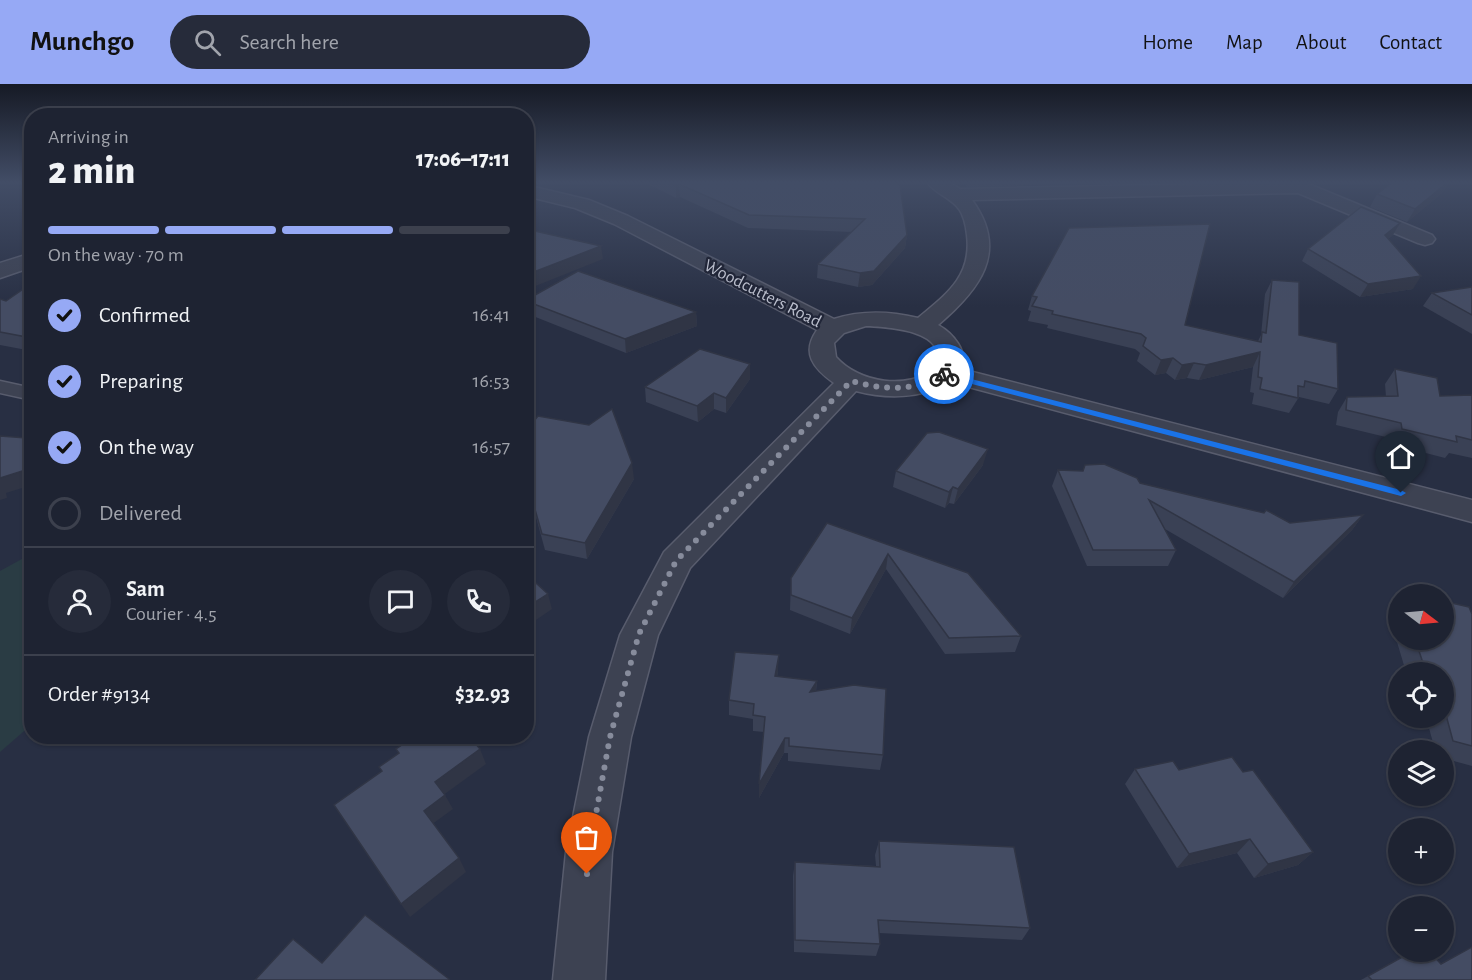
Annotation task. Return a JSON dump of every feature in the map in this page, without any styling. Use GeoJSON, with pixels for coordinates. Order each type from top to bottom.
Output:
{"type":"FeatureCollection","features":[{"type":"Feature","properties":{"kind":"street","name":"Woodcutters Road"},"geometry":{"type":"LineString","coordinates":[[628,224],[834,329]]}},
{"type":"Feature","properties":{"kind":"street"},"geometry":{"type":"LineString","coordinates":[[922,327],[961,289],[979,260],[976,224]]}},
{"type":"Feature","properties":{"kind":"street"},"geometry":{"type":"LineString","coordinates":[[1389,224],[1425,239]]}},
{"type":"Feature","properties":{"kind":"street"},"geometry":{"type":"LineString","coordinates":[[0,271],[24,262]]}},
{"type":"Feature","properties":{"kind":"street"},"geometry":{"type":"LineString","coordinates":[[885,319],[922,327],[946,344],[951,354],[950,365],[945,373],[930,382],[903,388],[871,386],[851,381],[834,372],[824,360],[820,349],[824,338],[834,329],[848,322],[885,319]]}},
{"type":"Feature","properties":{"kind":"street"},"geometry":{"type":"LineString","coordinates":[[945,373],[1472,511]]}},
{"type":"Feature","properties":{"kind":"street"},"geometry":{"type":"LineString","coordinates":[[579,980],[589,852],[610,737],[639,634],[676,561],[851,381]]}},
{"type":"Feature","properties":{"kind":"lane"},"geometry":{"type":"LineString","coordinates":[[0,387],[24,392]]}},
{"type":"Feature","properties":{"kind":"shaded area"},"geometry":{"type":"Polygon","coordinates":[[[24,558],[24,731],[0,752],[0,571],[24,558]]]}},
{"type":"Feature","properties":{"kind":"building"},"geometry":{"type":"Polygon","coordinates":[[[860,224],[905,224],[907,235],[874,271],[860,273],[818,264],[860,224]]]}},
{"type":"Feature","properties":{"kind":"building"},"geometry":{"type":"Polygon","coordinates":[[[1210,224],[1185,325],[1261,342],[1262,332],[1266,333],[1272,280],[1299,282],[1299,335],[1337,343],[1338,389],[1305,381],[1304,387],[1298,386],[1298,398],[1260,389],[1262,378],[1258,377],[1260,352],[1206,365],[1194,363],[1182,365],[1173,358],[1161,360],[1143,346],[1146,338],[1141,334],[1052,314],[1053,311],[1032,306],[1037,297],[1032,296],[1069,228],[1210,224]]]}},
{"type":"Feature","properties":{"kind":"building"},"geometry":{"type":"Polygon","coordinates":[[[1340,224],[1399,224],[1385,235],[1421,276],[1368,284],[1308,249],[1340,224]]]}},
{"type":"Feature","properties":{"kind":"building"},"geometry":{"type":"Polygon","coordinates":[[[534,231],[601,246],[534,272],[534,231]]]}},
{"type":"Feature","properties":{"kind":"building"},"geometry":{"type":"Polygon","coordinates":[[[578,271],[696,312],[625,339],[534,304],[534,296],[578,271]]]}},
{"type":"Feature","properties":{"kind":"building"},"geometry":{"type":"Polygon","coordinates":[[[1472,287],[1472,315],[1432,293],[1472,287]]]}},
{"type":"Feature","properties":{"kind":"building"},"geometry":{"type":"Polygon","coordinates":[[[24,289],[24,336],[0,332],[0,299],[6,301],[24,289]]]}},
{"type":"Feature","properties":{"kind":"building"},"geometry":{"type":"Polygon","coordinates":[[[700,349],[750,364],[726,398],[714,393],[697,406],[645,387],[700,349]]]}},
{"type":"Feature","properties":{"kind":"building"},"geometry":{"type":"Polygon","coordinates":[[[1395,369],[1437,378],[1440,396],[1472,395],[1472,440],[1456,436],[1457,442],[1402,429],[1401,423],[1346,410],[1347,397],[1398,396],[1395,369]]]}},
{"type":"Feature","properties":{"kind":"building"},"geometry":{"type":"Polygon","coordinates":[[[612,409],[632,463],[585,543],[542,534],[534,506],[534,421],[538,416],[589,425],[612,409]]]}},
{"type":"Feature","properties":{"kind":"building"},"geometry":{"type":"Polygon","coordinates":[[[939,432],[988,449],[958,489],[953,487],[949,492],[896,471],[927,433],[939,432]]]}},
{"type":"Feature","properties":{"kind":"building"},"geometry":{"type":"Polygon","coordinates":[[[0,436],[24,438],[24,470],[0,478],[0,436]]]}},
{"type":"Feature","properties":{"kind":"building"},"geometry":{"type":"Polygon","coordinates":[[[1104,464],[1137,478],[1140,483],[1264,513],[1266,510],[1290,523],[1363,515],[1294,582],[1149,500],[1176,550],[1093,550],[1058,470],[1083,471],[1085,465],[1104,464]]]}},
{"type":"Feature","properties":{"kind":"building"},"geometry":{"type":"Polygon","coordinates":[[[827,523],[968,573],[1021,636],[949,638],[888,554],[852,618],[791,595],[791,578],[827,523]]]}},
{"type":"Feature","properties":{"kind":"building"},"geometry":{"type":"Polygon","coordinates":[[[534,581],[548,594],[534,603],[534,581]]]}},
{"type":"Feature","properties":{"kind":"building"},"geometry":{"type":"Polygon","coordinates":[[[1454,604],[1469,607],[1472,614],[1472,746],[1454,741],[1449,728],[1454,728],[1454,662],[1423,662],[1419,650],[1454,650],[1454,604]]]}},
{"type":"Feature","properties":{"kind":"building"},"geometry":{"type":"Polygon","coordinates":[[[735,652],[779,655],[775,676],[817,681],[810,692],[854,685],[886,689],[883,755],[789,746],[789,738],[785,738],[759,784],[765,717],[753,715],[754,704],[729,700],[735,652]]]}},
{"type":"Feature","properties":{"kind":"building"},"geometry":{"type":"Polygon","coordinates":[[[403,744],[476,744],[480,749],[435,782],[445,795],[424,811],[459,858],[401,904],[334,805],[382,771],[379,767],[399,753],[396,749],[403,744]]]}},
{"type":"Feature","properties":{"kind":"building"},"geometry":{"type":"Polygon","coordinates":[[[1232,757],[1243,772],[1253,770],[1313,852],[1268,864],[1250,839],[1189,854],[1135,769],[1173,761],[1179,770],[1232,757]]]}},
{"type":"Feature","properties":{"kind":"building"},"geometry":{"type":"Polygon","coordinates":[[[879,841],[1014,847],[1030,928],[878,920],[880,944],[795,940],[795,862],[880,867],[879,841]]]}},
{"type":"Feature","properties":{"kind":"building"},"geometry":{"type":"Polygon","coordinates":[[[365,915],[449,980],[255,980],[293,939],[322,963],[365,915]]]}},
{"type":"Feature","properties":{"kind":"building"},"geometry":{"type":"Polygon","coordinates":[[[1472,947],[1472,980],[1372,980],[1368,976],[1393,962],[1439,962],[1441,964],[1454,962],[1454,957],[1472,947]]]}},
{"type":"Feature","properties":{"kind":"way so far"},"geometry":{"type":"LineString","coordinates":[[587,874],[610,737],[639,634],[676,561],[851,381],[892,389],[913,387],[930,382],[944,374]]}},
{"type":"Feature","properties":{"kind":"route"},"geometry":{"type":"LineString","coordinates":[[944,374],[1401,493]]}}]}
